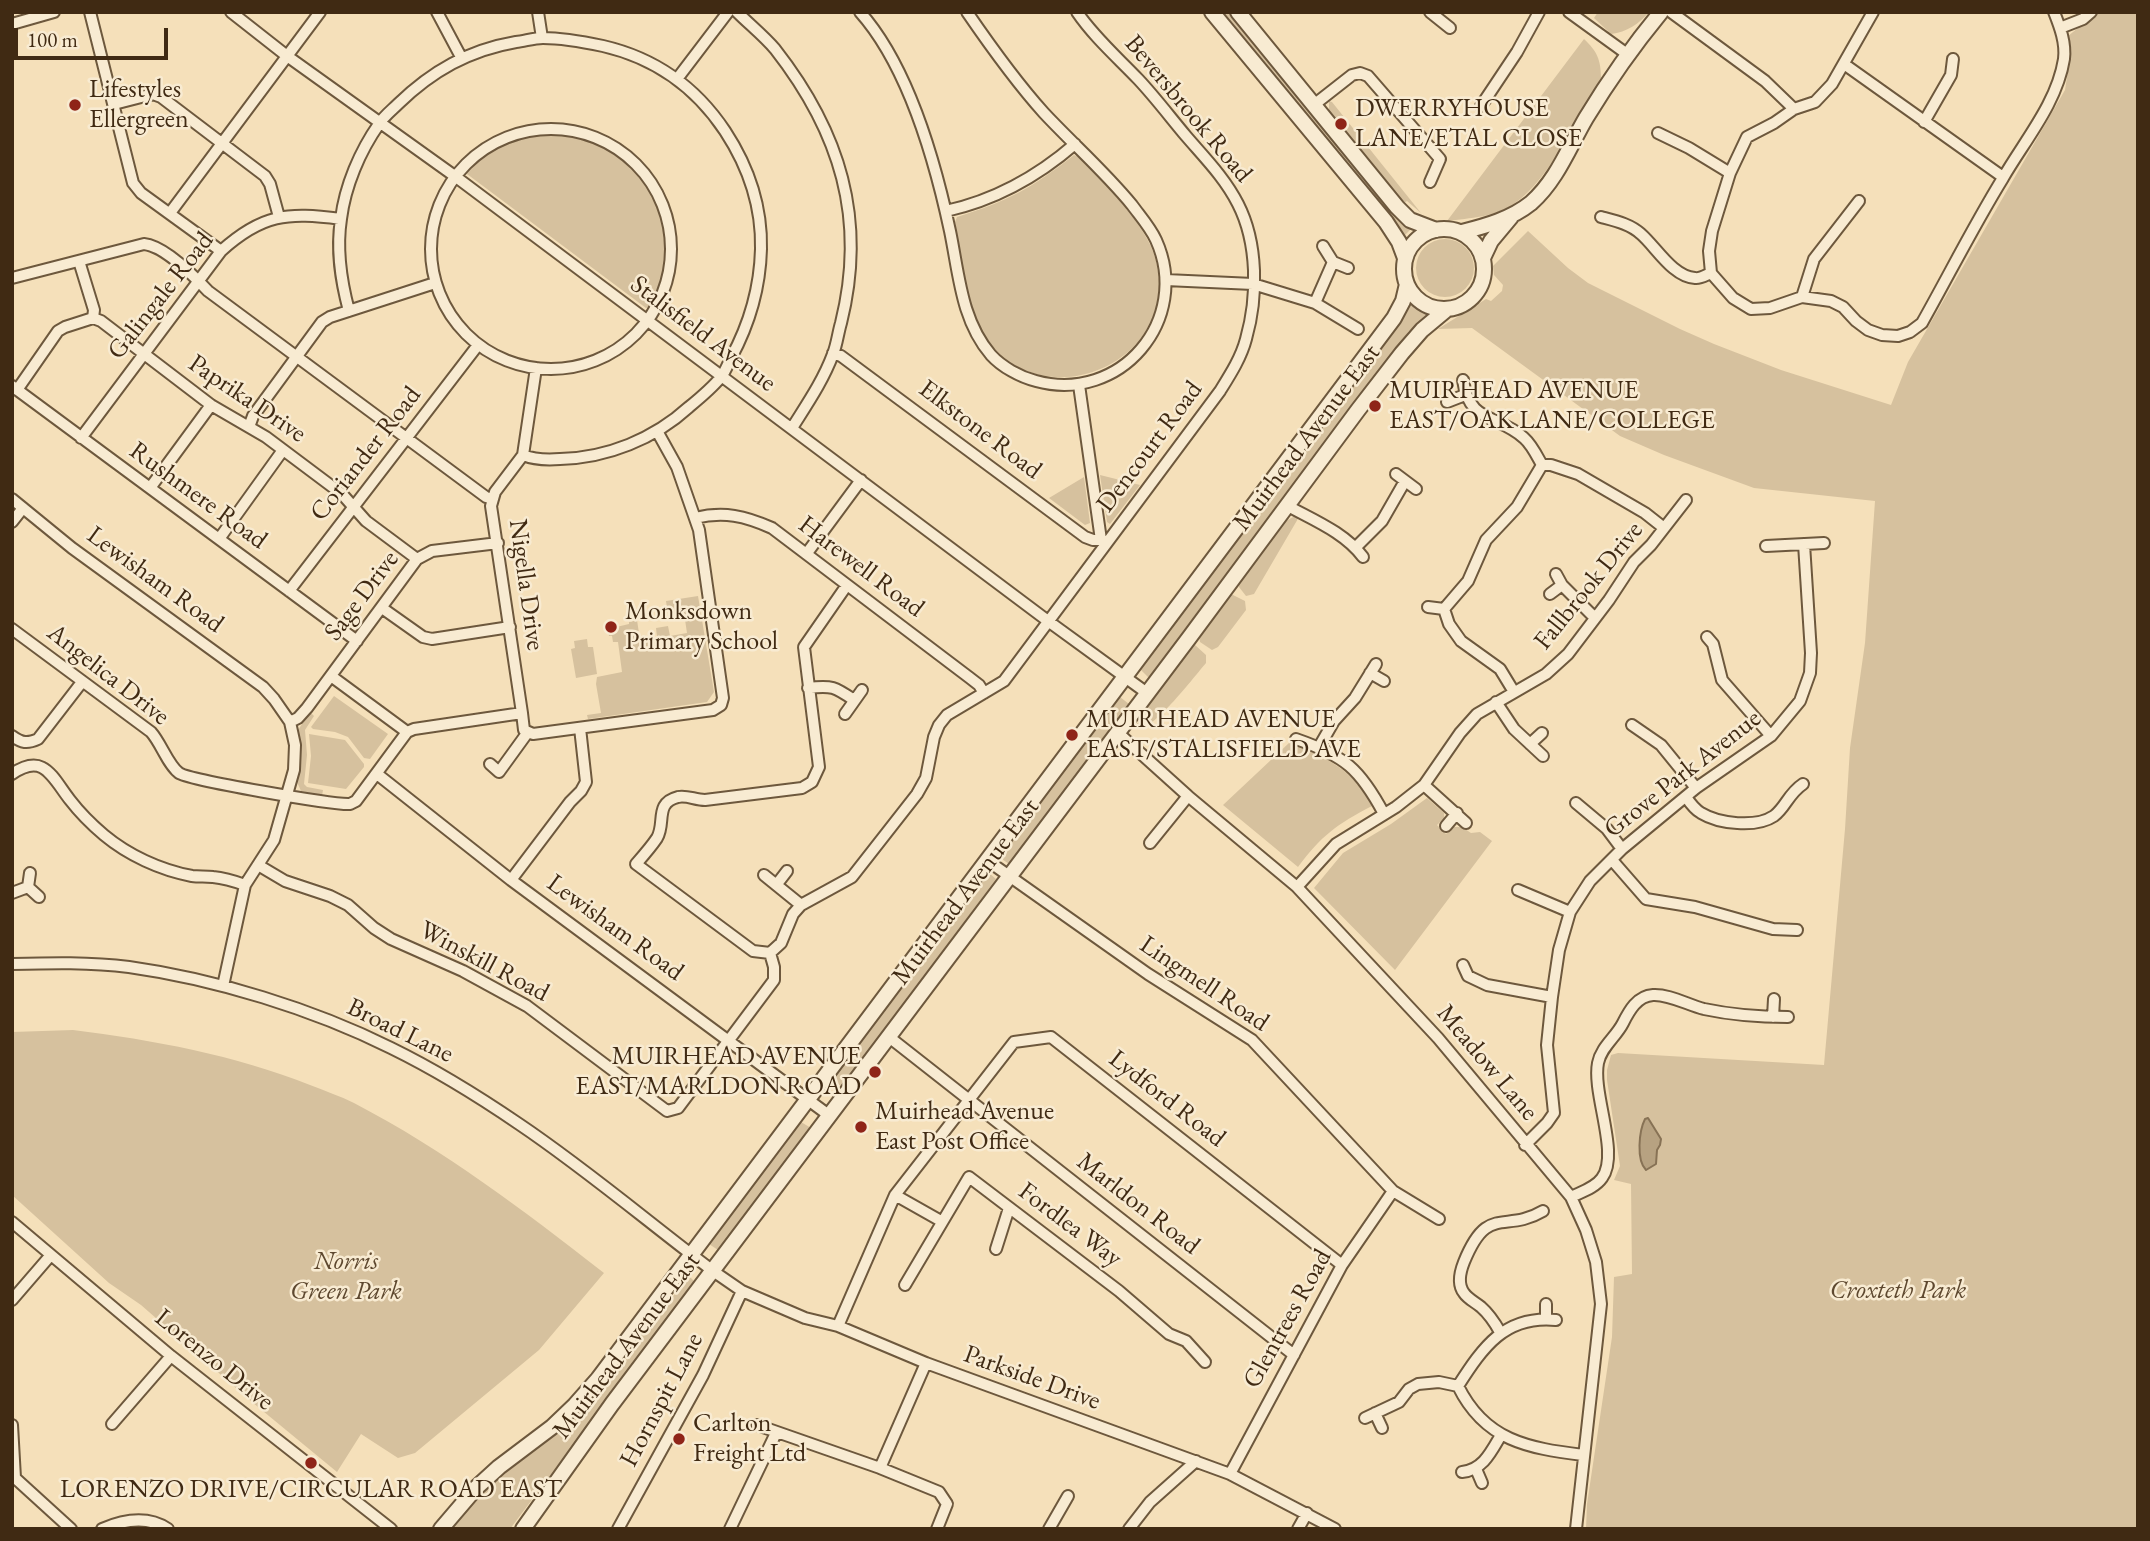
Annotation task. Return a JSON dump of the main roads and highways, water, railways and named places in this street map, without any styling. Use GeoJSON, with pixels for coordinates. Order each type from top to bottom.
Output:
{"type":"FeatureCollection","features":[{"type":"Feature","properties":{"kind":"place","name":"Lifestyles Ellergreen"},"geometry":{"type":"Point","coordinates":[75,105]}},
{"type":"Feature","properties":{"kind":"place","name":"DWERRYHOUSE LANE/ETAL CLOSE"},"geometry":{"type":"Point","coordinates":[1341,124]}},
{"type":"Feature","properties":{"kind":"place","name":"MUIRHEAD AVENUE EAST/OAK LANE/COLLEGE"},"geometry":{"type":"Point","coordinates":[1375,406]}},
{"type":"Feature","properties":{"kind":"place","name":"Monksdown Primary School"},"geometry":{"type":"Point","coordinates":[611,627]}},
{"type":"Feature","properties":{"kind":"place","name":"MUIRHEAD AVENUE EAST/STALISFIELD AVE"},"geometry":{"type":"Point","coordinates":[1072,735]}},
{"type":"Feature","properties":{"kind":"place","name":"MUIRHEAD AVENUE EAST/MARLDON ROAD"},"geometry":{"type":"Point","coordinates":[875,1072]}},
{"type":"Feature","properties":{"kind":"place","name":"Muirhead Avenue East Post Office"},"geometry":{"type":"Point","coordinates":[861,1127]}},
{"type":"Feature","properties":{"kind":"place","name":"Carlton Freight Ltd"},"geometry":{"type":"Point","coordinates":[679,1439]}},
{"type":"Feature","properties":{"kind":"place","name":"LORENZO DRIVE/CIRCULAR ROAD EAST"},"geometry":{"type":"Point","coordinates":[311,1463]}},
{"type":"Feature","properties":{"kind":"park label","name":"Norris Green Park"},"geometry":{"type":"Point","coordinates":[346,1277]}},
{"type":"Feature","properties":{"kind":"park label","name":"Croxteth Park"},"geometry":{"type":"Point","coordinates":[1898,1291]}}]}
